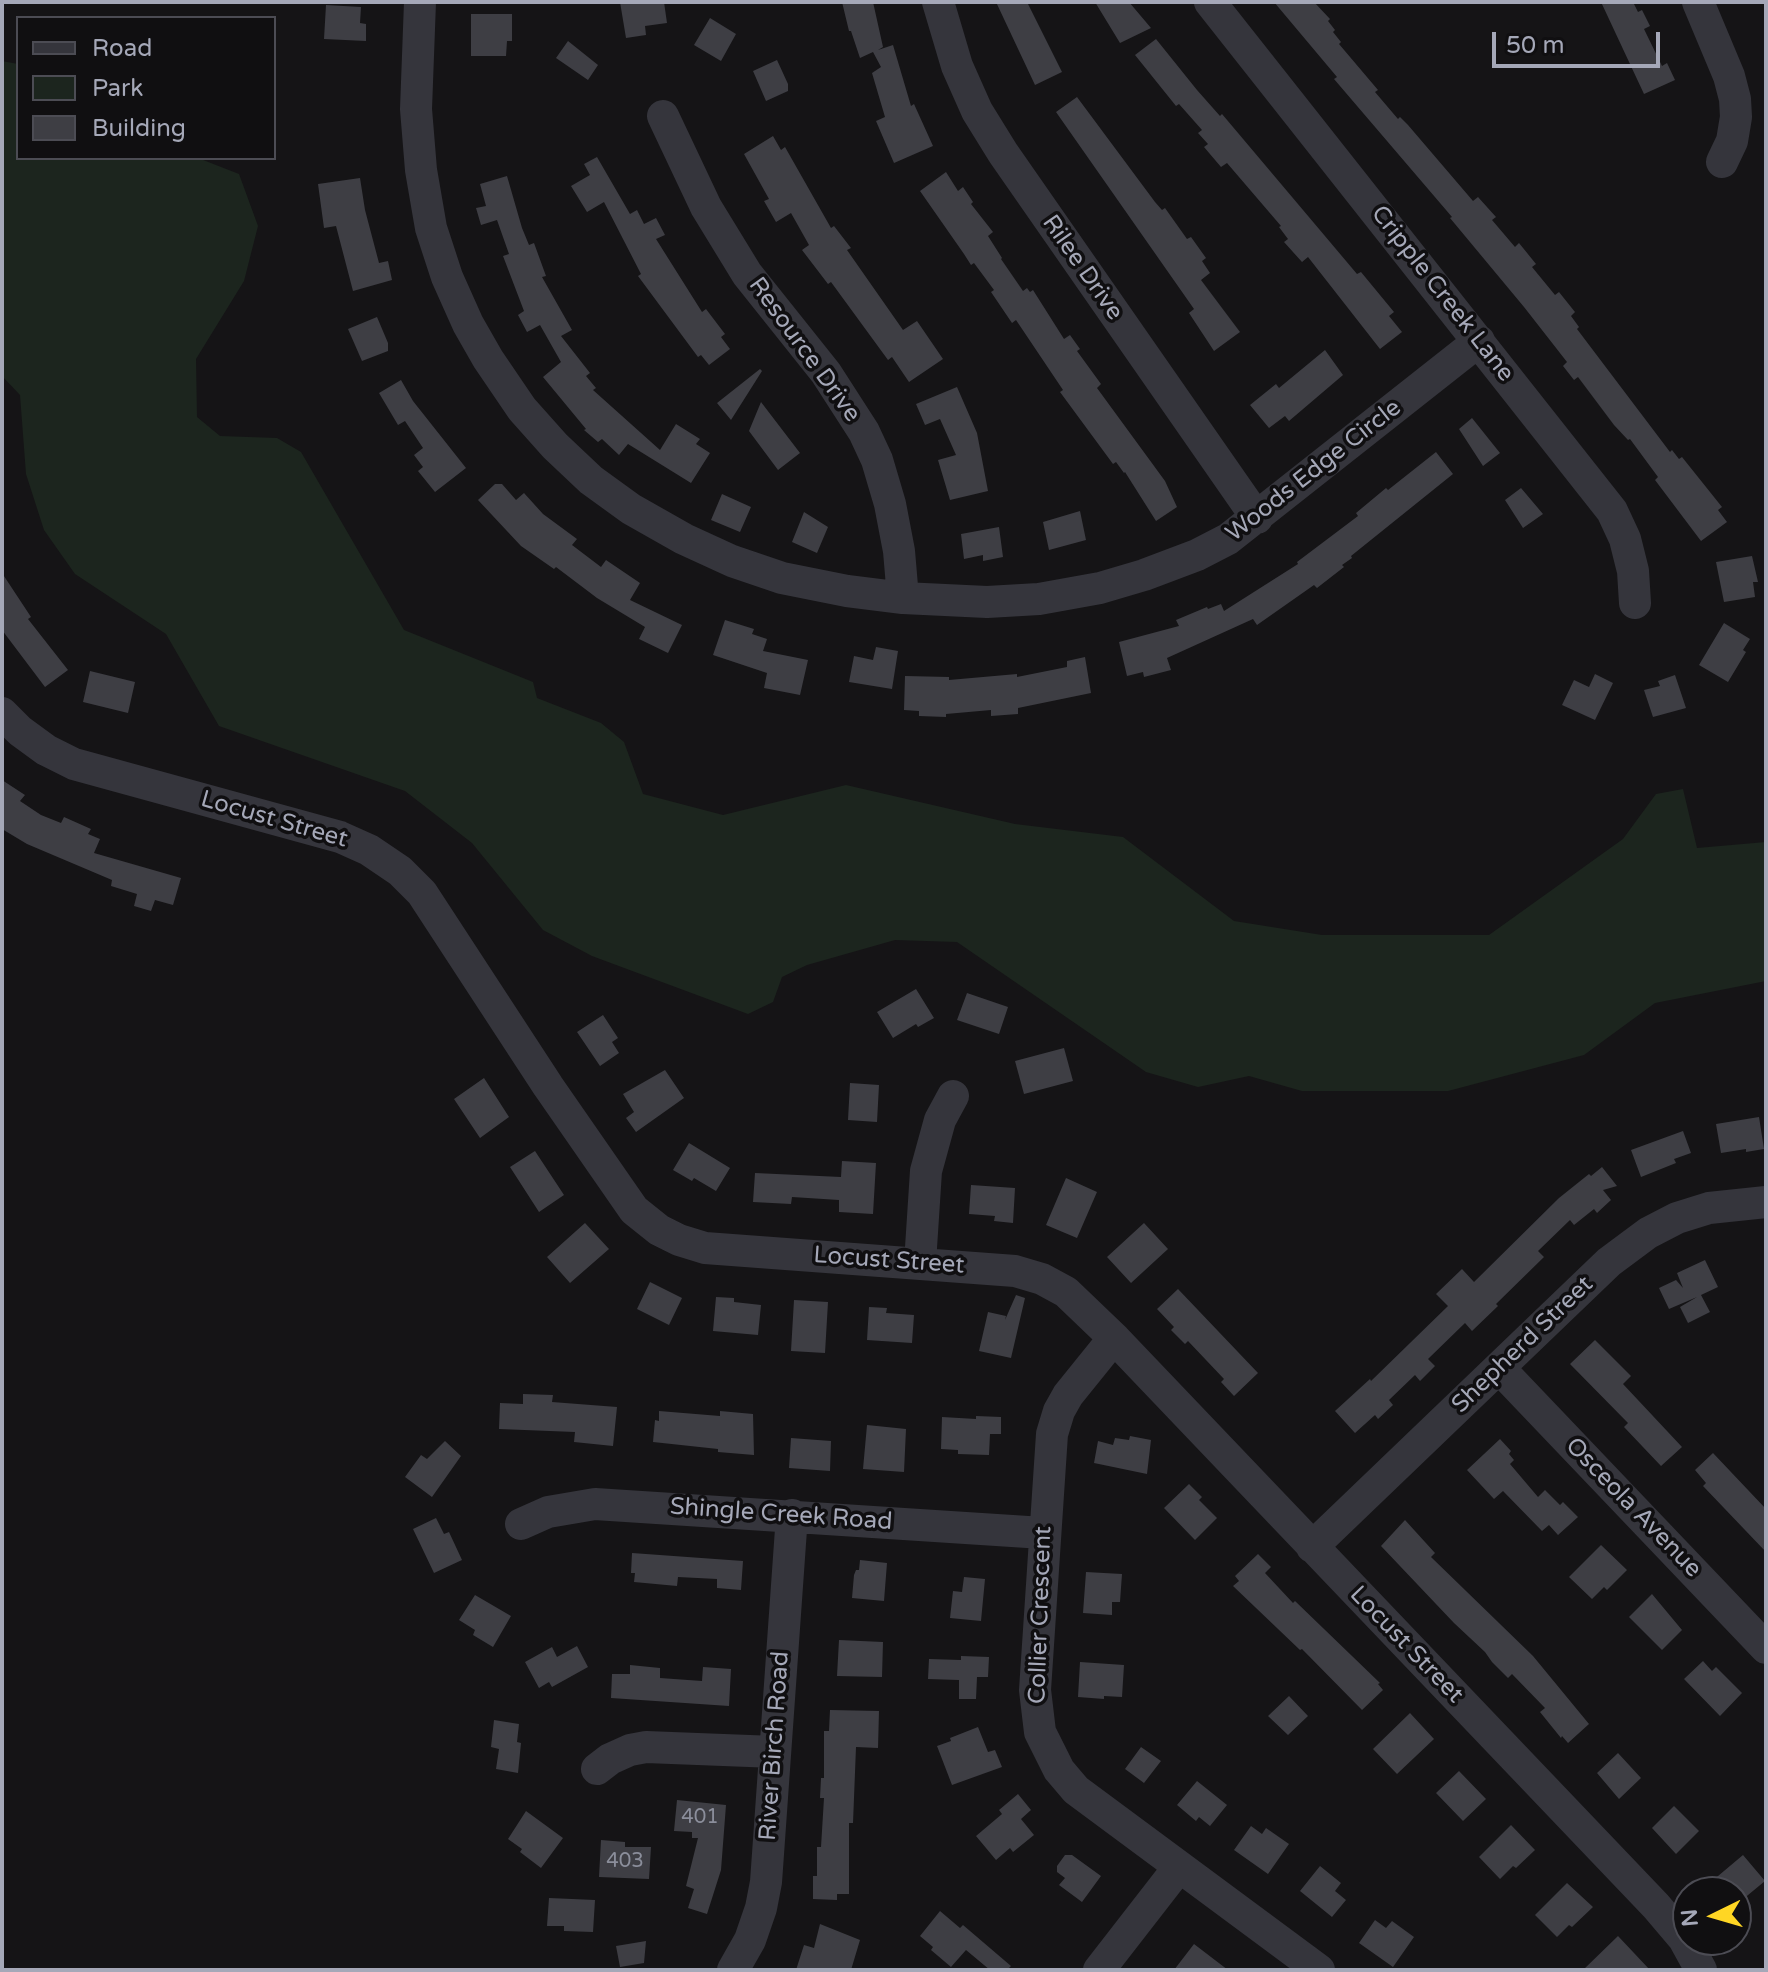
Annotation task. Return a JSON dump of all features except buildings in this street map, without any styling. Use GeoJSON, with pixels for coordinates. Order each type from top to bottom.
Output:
{"type":"FeatureCollection","features":[{"type":"Feature","properties":{"kind":"street","name":"Woods Edge Circle"},"geometry":{"type":"LineString","coordinates":[[420,2],[416,109],[421,170],[431,228],[447,277],[488,359],[522,409],[591,480],[631,509],[684,539],[732,561],[782,578],[903,598],[987,602],[1039,599],[1100,588],[1144,575],[1197,555],[1228,539],[1479,341]]}},
{"type":"Feature","properties":{"kind":"street","name":"Rilee Drive"},"geometry":{"type":"LineString","coordinates":[[938,2],[957,66],[977,111],[1257,518]]}},
{"type":"Feature","properties":{"kind":"street","name":"Cripple Creek Lane"},"geometry":{"type":"LineString","coordinates":[[1210,2],[1612,511],[1625,539],[1633,571],[1635,603]]}},
{"type":"Feature","properties":{"kind":"street"},"geometry":{"type":"LineString","coordinates":[[1698,2],[1729,76],[1735,99],[1732,141],[1722,162]]}},
{"type":"Feature","properties":{"kind":"street","name":"Resource Drive"},"geometry":{"type":"LineString","coordinates":[[663,116],[706,207],[747,274],[826,373],[864,432],[877,460],[890,504],[899,551],[903,598]]}},
{"type":"Feature","properties":{"kind":"street","name":"Locust Street"},"geometry":{"type":"LineString","coordinates":[[2,713],[46,750],[74,764],[340,837],[369,850],[400,871],[422,893],[548,1086],[634,1210],[659,1230],[705,1248],[1015,1271],[1042,1279],[1066,1292],[1084,1306],[1656,1906],[1684,1939],[1701,1970]]}},
{"type":"Feature","properties":{"kind":"street"},"geometry":{"type":"LineString","coordinates":[[920,1263],[926,1171],[940,1120],[953,1096]]}},
{"type":"Feature","properties":{"kind":"street","name":"Shepherd Street"},"geometry":{"type":"LineString","coordinates":[[1312,1547],[1609,1262],[1648,1233],[1677,1218],[1709,1208],[1766,1202]]}},
{"type":"Feature","properties":{"kind":"street","name":"Collier Crescent"},"geometry":{"type":"LineString","coordinates":[[1114,1338],[1068,1395],[1052,1434],[1043,1533],[1035,1690],[1040,1732],[1059,1770],[1076,1790],[1319,1970]]}},
{"type":"Feature","properties":{"kind":"street","name":"Osceola Avenue"},"geometry":{"type":"LineString","coordinates":[[1500,1369],[1766,1648]]}},
{"type":"Feature","properties":{"kind":"street","name":"Shingle Creek Road"},"geometry":{"type":"LineString","coordinates":[[521,1524],[548,1512],[595,1504],[1043,1533]]}},
{"type":"Feature","properties":{"kind":"street","name":"River Birch Road"},"geometry":{"type":"LineString","coordinates":[[733,1970],[750,1940],[764,1895],[792,1515]]}},
{"type":"Feature","properties":{"kind":"street"},"geometry":{"type":"LineString","coordinates":[[597,1769],[630,1750],[646,1747],[775,1752]]}},
{"type":"Feature","properties":{"kind":"street"},"geometry":{"type":"LineString","coordinates":[[1099,1970],[1179,1867]]}},
{"type":"Feature","properties":{"kind":"green space"},"geometry":{"type":"Polygon","coordinates":[[[2,61],[16,64],[16,160],[203,160],[239,174],[258,226],[244,281],[196,359],[197,417],[220,436],[277,438],[301,452],[404,630],[533,682],[537,698],[601,723],[624,742],[643,794],[723,815],[846,785],[1015,824],[1123,837],[1234,921],[1322,935],[1489,935],[1623,839],[1656,794],[1683,789],[1697,848],[1766,842],[1766,981],[1655,1003],[1584,1055],[1448,1091],[1302,1091],[1249,1076],[1198,1087],[1146,1072],[957,942],[895,940],[807,965],[782,977],[773,1002],[748,1014],[592,956],[543,930],[472,843],[405,791],[219,726],[166,634],[75,574],[44,530],[26,474],[20,395],[2,376],[2,61]]]}}]}
